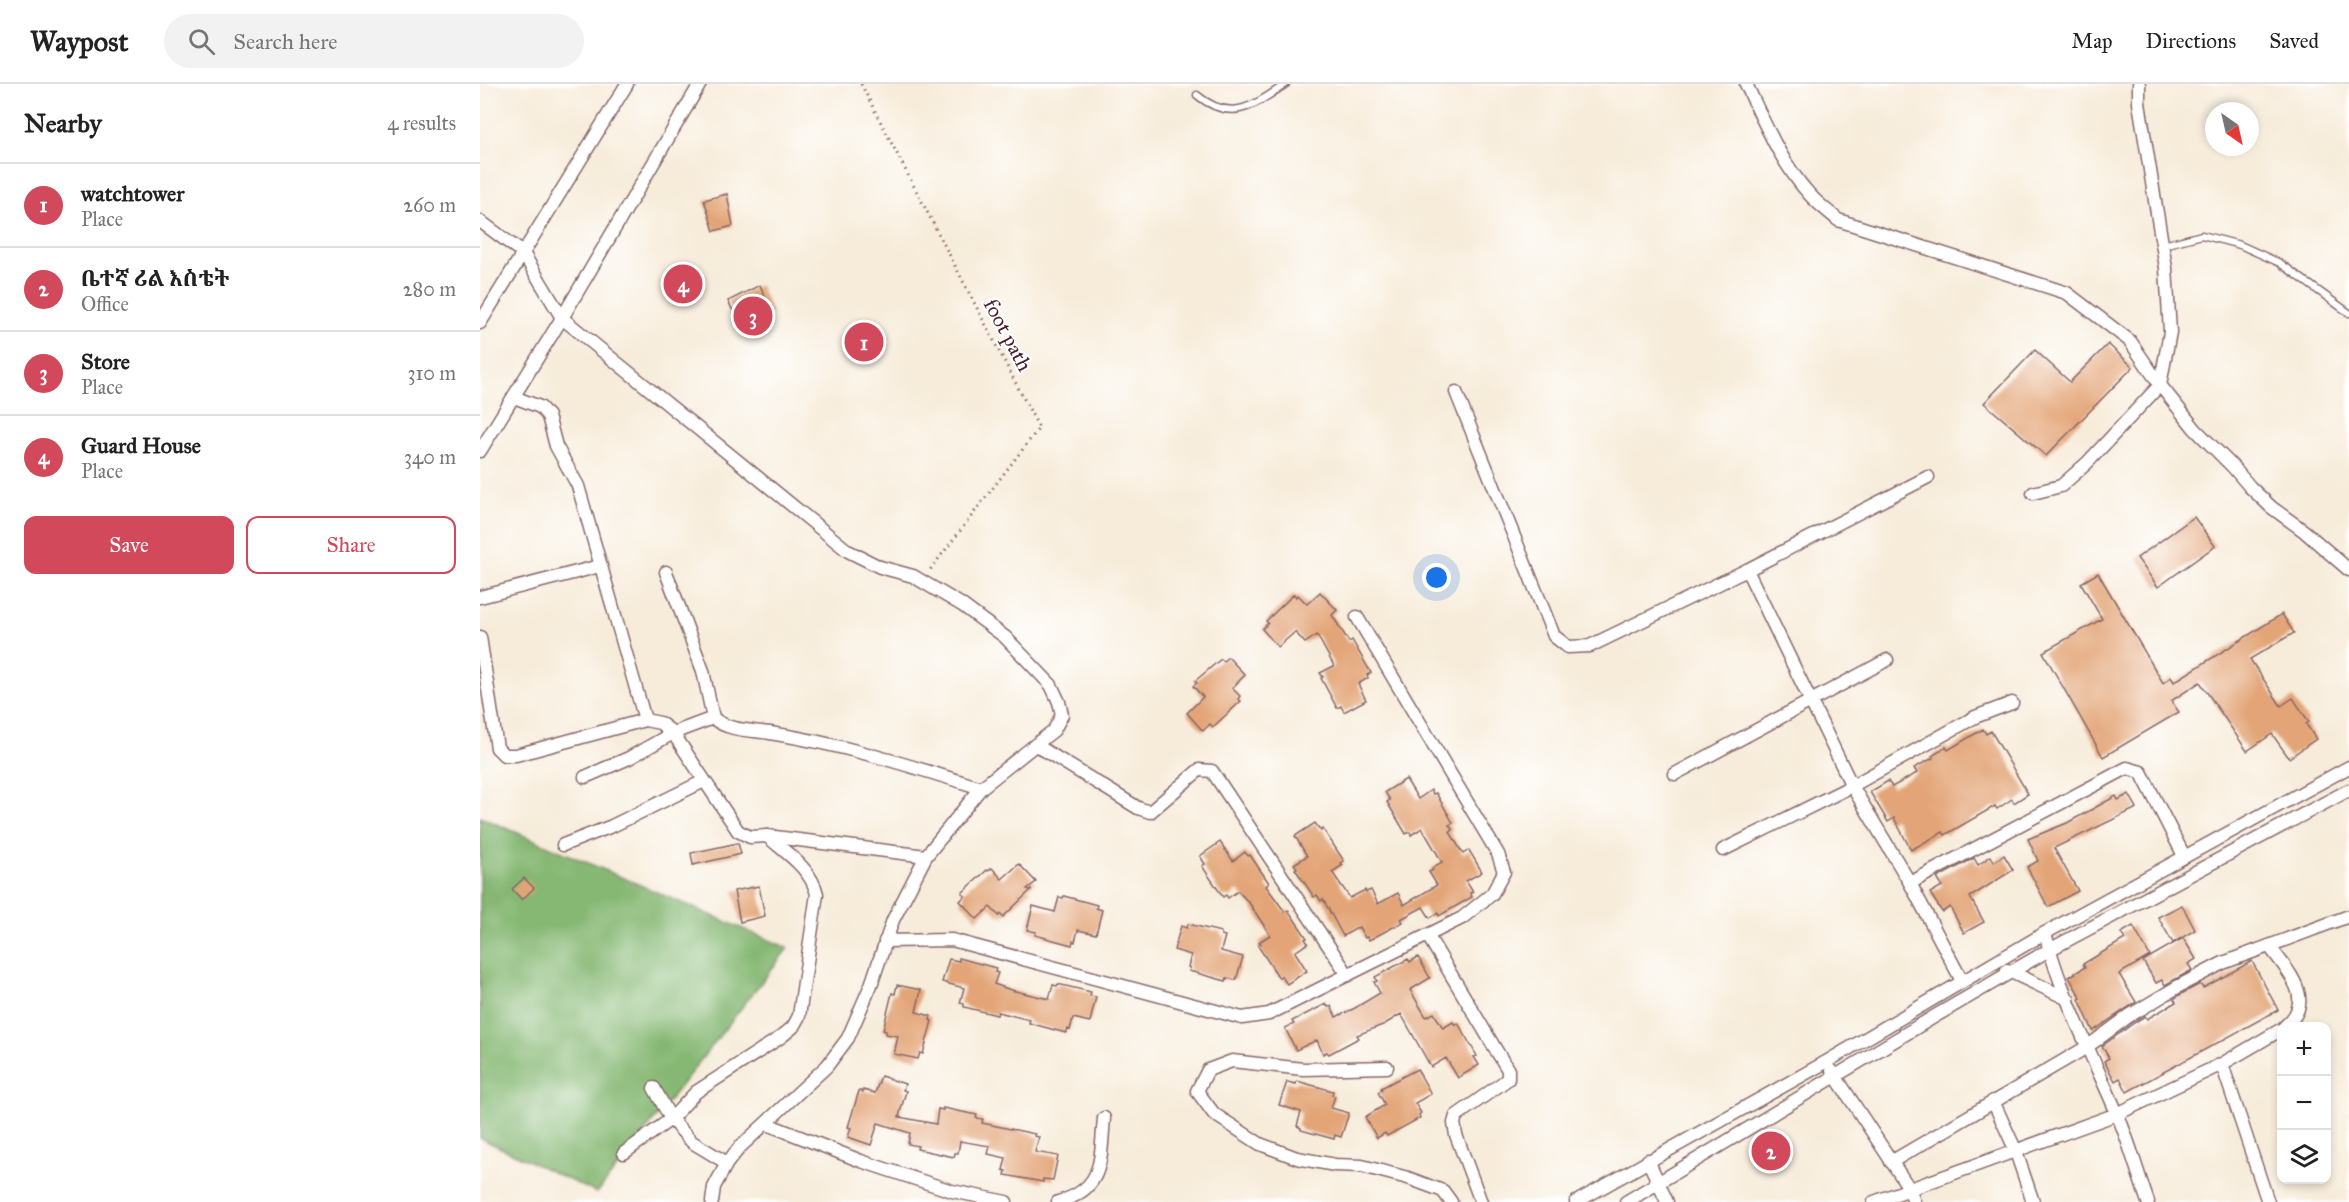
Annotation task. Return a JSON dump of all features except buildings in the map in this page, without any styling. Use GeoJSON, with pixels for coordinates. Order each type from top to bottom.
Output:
{"type":"FeatureCollection","features":[{"type":"Feature","properties":{"kind":"street"},"geometry":{"type":"LineString","coordinates":[[480,323],[627,84]]}},
{"type":"Feature","properties":{"kind":"street"},"geometry":{"type":"LineString","coordinates":[[480,451],[562,318],[700,84]]}},
{"type":"Feature","properties":{"kind":"street"},"geometry":{"type":"LineString","coordinates":[[1746,84],[1790,169],[1810,196],[1838,220],[2067,293],[2130,341],[2160,385],[2196,429],[2257,494],[2349,570]]}},
{"type":"Feature","properties":{"kind":"street"},"geometry":{"type":"LineString","coordinates":[[2033,493],[2061,486],[2087,463],[2160,385],[2170,332],[2163,245],[2139,104],[2139,84]]}},
{"type":"Feature","properties":{"kind":"street"},"geometry":{"type":"LineString","coordinates":[[480,221],[523,253],[562,318],[848,551],[880,567],[914,576],[962,605],[1005,637],[1051,685],[1059,702],[1062,715],[1054,730],[981,788],[926,856],[893,920],[871,985],[848,1038],[827,1066],[740,1147],[727,1163],[714,1187],[712,1202]]}},
{"type":"Feature","properties":{"kind":"street"},"geometry":{"type":"LineString","coordinates":[[1456,392],[1554,636],[1568,647],[1590,646],[1747,570],[1928,477]]}},
{"type":"Feature","properties":{"kind":"street"},"geometry":{"type":"LineString","coordinates":[[514,397],[540,407],[548,416],[556,446],[578,486],[645,720]]}},
{"type":"Feature","properties":{"kind":"street"},"geometry":{"type":"LineString","coordinates":[[480,597],[600,566]]}},
{"type":"Feature","properties":{"kind":"street"},"geometry":{"type":"LineString","coordinates":[[1747,570],[1852,786],[1910,883],[1962,981]]}},
{"type":"Feature","properties":{"kind":"street"},"geometry":{"type":"LineString","coordinates":[[666,572],[703,671],[713,718],[722,726],[779,734],[876,755],[981,788]]}},
{"type":"Feature","properties":{"kind":"street"},"geometry":{"type":"LineString","coordinates":[[885,941],[952,940],[1242,1018],[1269,1014],[1462,918],[1492,894],[1504,872],[1498,854],[1357,617]]}},
{"type":"Feature","properties":{"kind":"street"},"geometry":{"type":"LineString","coordinates":[[480,637],[497,748],[504,755],[516,756],[645,720],[660,723],[673,733],[738,831],[750,837],[767,836],[926,856]]}},
{"type":"Feature","properties":{"kind":"street"},"geometry":{"type":"LineString","coordinates":[[1676,774],[1887,660]]}},
{"type":"Feature","properties":{"kind":"street"},"geometry":{"type":"LineString","coordinates":[[1723,850],[1852,786],[1975,717],[2012,703]]}},
{"type":"Feature","properties":{"kind":"street"},"geometry":{"type":"LineString","coordinates":[[585,777],[629,758],[673,733],[713,718]]}},
{"type":"Feature","properties":{"kind":"street"},"geometry":{"type":"LineString","coordinates":[[1036,745],[1138,808],[1150,812],[1199,770],[1212,771],[1348,975]]}},
{"type":"Feature","properties":{"kind":"street"},"geometry":{"type":"LineString","coordinates":[[1576,1202],[1826,1062],[2045,933],[2349,767]]}},
{"type":"Feature","properties":{"kind":"street"},"geometry":{"type":"LineString","coordinates":[[1910,883],[2127,768],[2141,772],[2184,856]]}},
{"type":"Feature","properties":{"kind":"street"},"geometry":{"type":"LineString","coordinates":[[563,846],[612,826],[704,781]]}},
{"type":"Feature","properties":{"kind":"street"},"geometry":{"type":"LineString","coordinates":[[1626,1202],[2049,950],[2349,790]]}},
{"type":"Feature","properties":{"kind":"street"},"geometry":{"type":"LineString","coordinates":[[624,1153],[671,1119],[696,1092],[793,1027],[799,1016],[817,894],[814,881],[807,871],[767,836]]}},
{"type":"Feature","properties":{"kind":"street"},"geometry":{"type":"LineString","coordinates":[[1891,1162],[2087,1047],[2129,1016],[2179,986],[2223,963],[2349,916]]}},
{"type":"Feature","properties":{"kind":"street"},"geometry":{"type":"LineString","coordinates":[[2045,933],[2049,950],[2087,1047],[2117,1114],[2148,1202]]}},
{"type":"Feature","properties":{"kind":"street"},"geometry":{"type":"LineString","coordinates":[[1428,936],[1508,1070],[1508,1079],[1456,1116],[1454,1123],[1456,1135],[1481,1202]]}},
{"type":"Feature","properties":{"kind":"street"},"geometry":{"type":"LineString","coordinates":[[2270,947],[2292,977],[2300,995],[2298,1013],[2289,1022]]}},
{"type":"Feature","properties":{"kind":"street"},"geometry":{"type":"LineString","coordinates":[[1994,962],[2068,999]]}},
{"type":"Feature","properties":{"kind":"street"},"geometry":{"type":"LineString","coordinates":[[1874,1202],[2015,1149],[2117,1114],[2222,1064],[2277,1032]]}},
{"type":"Feature","properties":{"kind":"street"},"geometry":{"type":"LineString","coordinates":[[1387,1067],[1303,1070],[1232,1061],[1208,1070],[1197,1091],[1214,1114],[1260,1144],[1297,1158],[1335,1165],[1362,1166],[1408,1178],[1443,1191],[1451,1202]]}},
{"type":"Feature","properties":{"kind":"street"},"geometry":{"type":"LineString","coordinates":[[1826,1062],[1908,1188],[1914,1202]]}},
{"type":"Feature","properties":{"kind":"street"},"geometry":{"type":"LineString","coordinates":[[2222,1064],[2268,1202]]}},
{"type":"Feature","properties":{"kind":"street"},"geometry":{"type":"LineString","coordinates":[[654,1088],[671,1119],[692,1142],[727,1163]]}},
{"type":"Feature","properties":{"kind":"street"},"geometry":{"type":"LineString","coordinates":[[1993,1101],[2015,1149],[2033,1202]]}},
{"type":"Feature","properties":{"kind":"street"},"geometry":{"type":"LineString","coordinates":[[1058,1202],[1085,1190],[1098,1170],[1104,1118]]}},
{"type":"Feature","properties":{"kind":"street"},"geometry":{"type":"LineString","coordinates":[[767,1124],[861,1161],[952,1191],[1006,1202]]}},
{"type":"Feature","properties":{"kind":"street"},"geometry":{"type":"LineString","coordinates":[[1648,1160],[1666,1202]]}},
{"type":"Feature","properties":{"kind":"lane"},"geometry":{"type":"LineString","coordinates":[[1197,95],[1207,104],[1233,111],[1245,108],[1286,84]]}},
{"type":"Feature","properties":{"kind":"lane"},"geometry":{"type":"LineString","coordinates":[[2163,245],[2202,235],[2240,245],[2280,263],[2349,313]]}},
{"type":"Feature","properties":{"kind":"path","name":"foot path"},"geometry":{"type":"LineString","coordinates":[[861,84],[1039,428],[921,581]]}},
{"type":"Feature","properties":{"kind":"green space"},"geometry":{"type":"Polygon","coordinates":[[[480,817],[788,948],[597,1193],[480,1138],[480,817]]]}},
{"type":"Feature","properties":{"kind":"place","name":"Guard House"},"geometry":{"type":"Point","coordinates":[683,284]}},
{"type":"Feature","properties":{"kind":"place","name":"Store"},"geometry":{"type":"Point","coordinates":[753,316]}},
{"type":"Feature","properties":{"kind":"place","name":"watchtower"},"geometry":{"type":"Point","coordinates":[864,342]}},
{"type":"Feature","properties":{"kind":"place","name":"ቤተኛ ሪል እስቴት"},"geometry":{"type":"Point","coordinates":[1771,1151]}}]}
